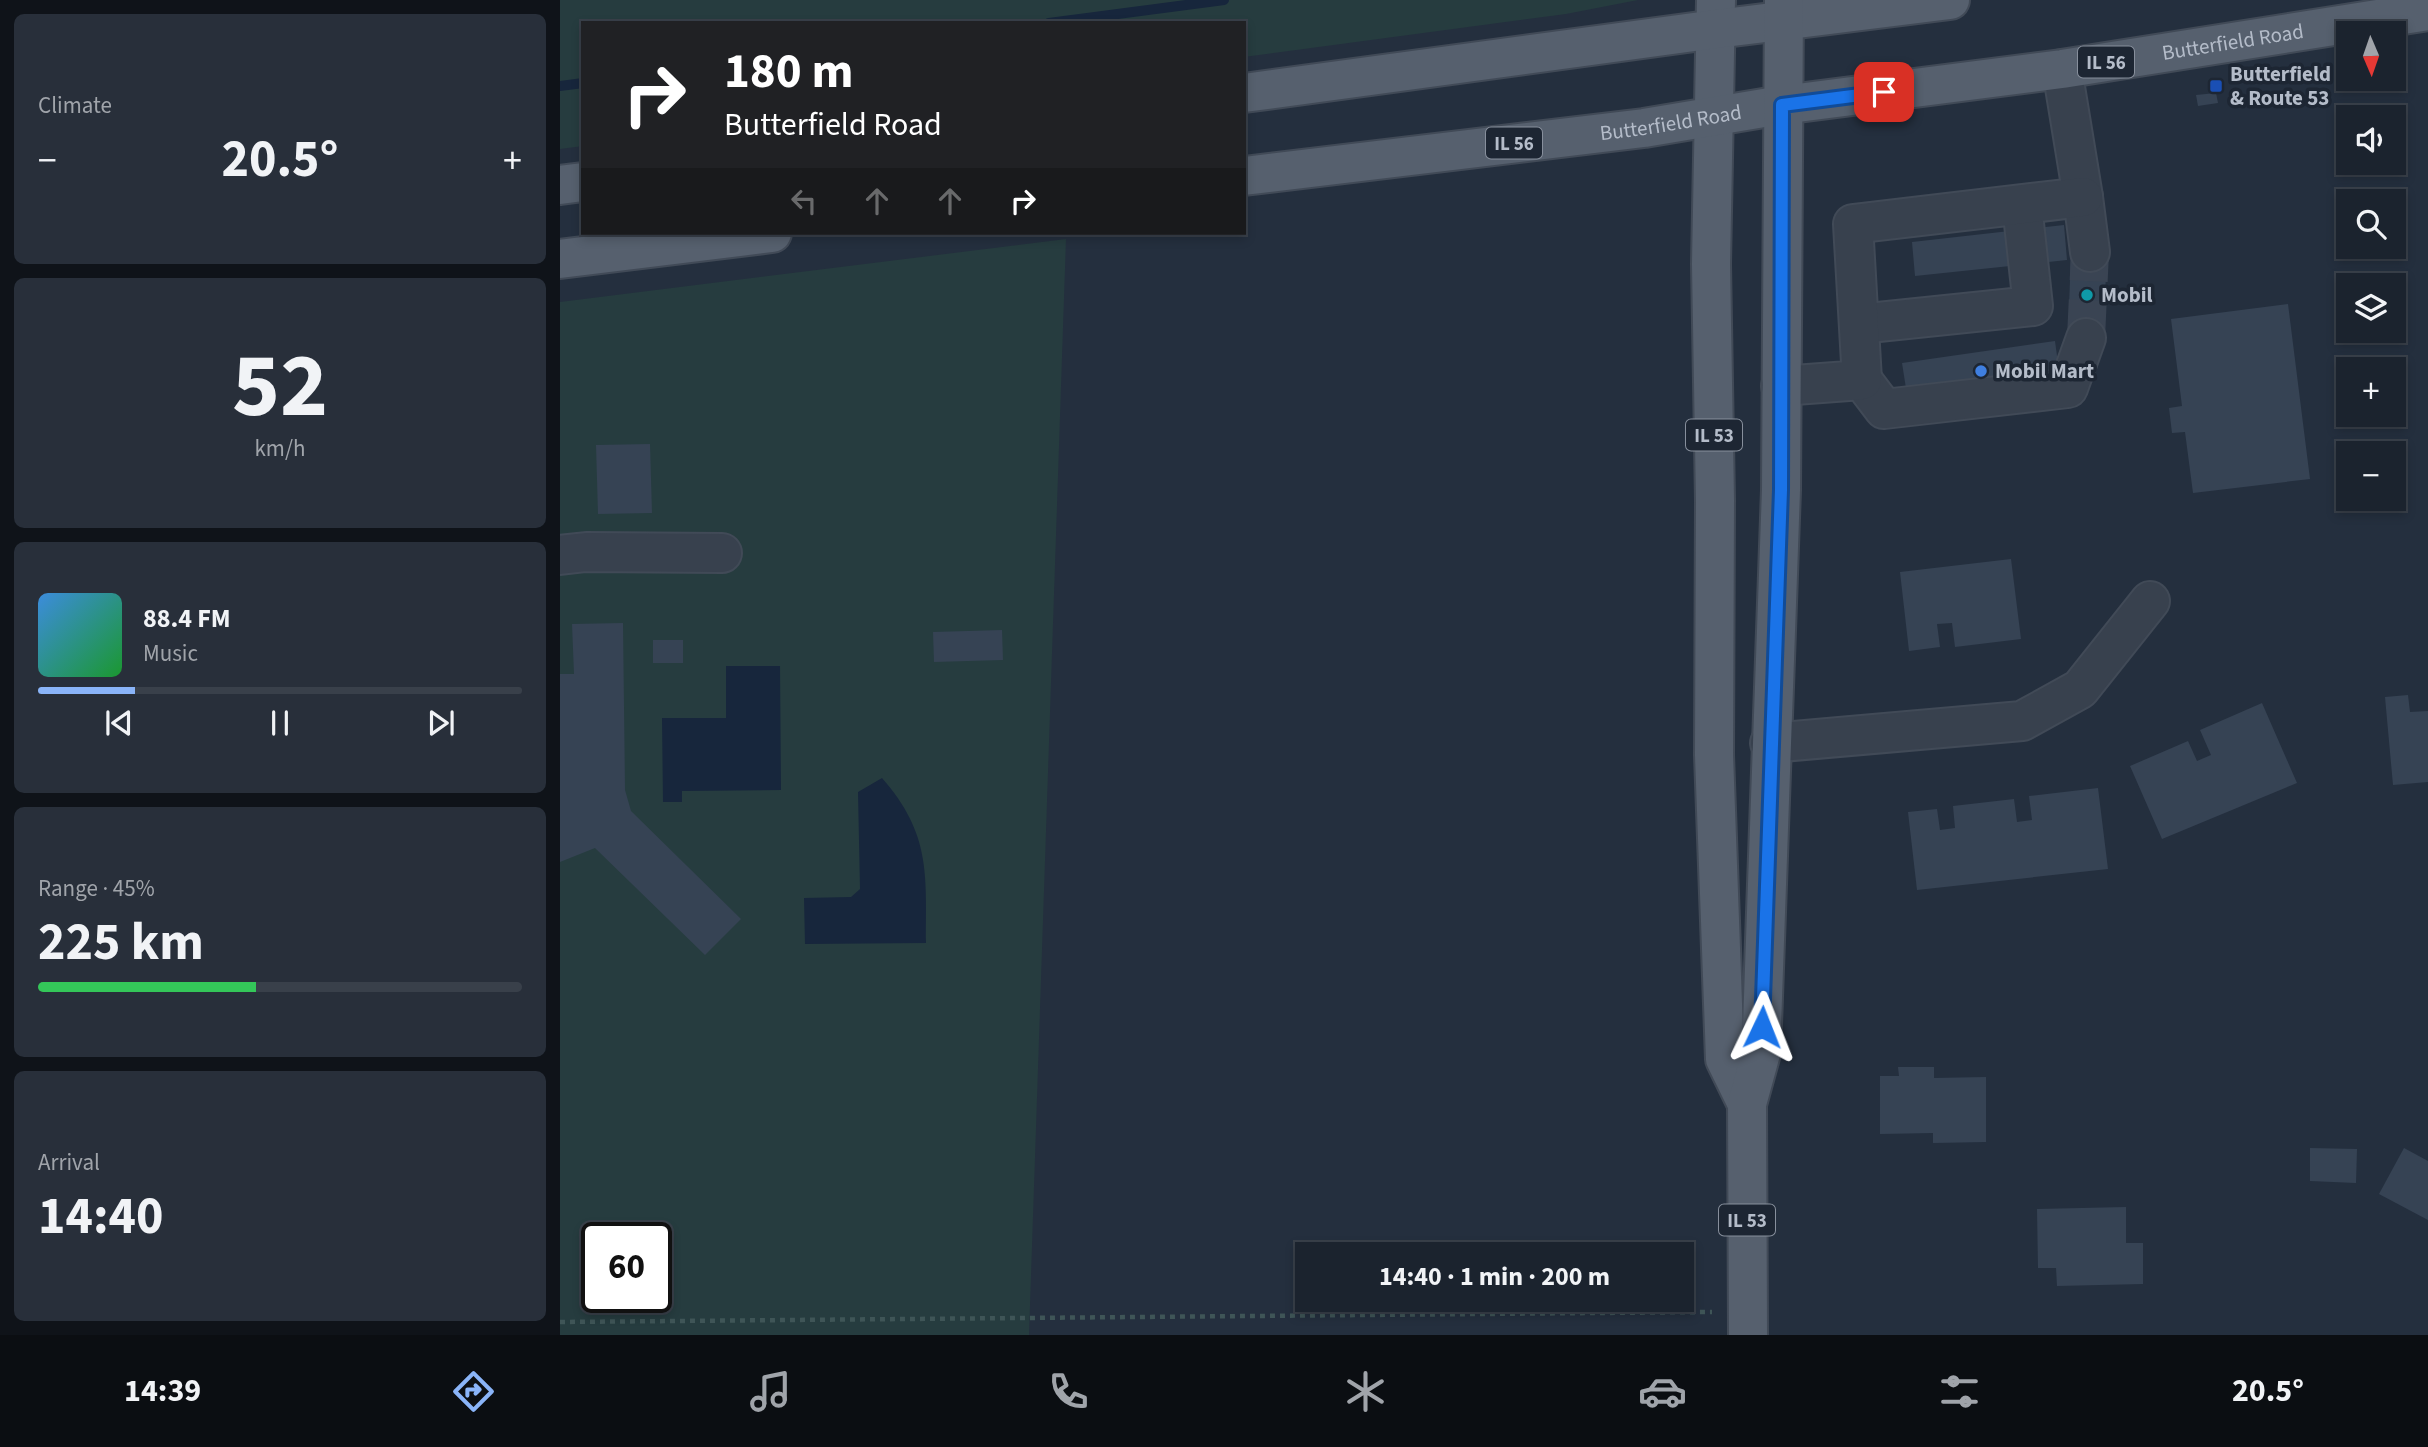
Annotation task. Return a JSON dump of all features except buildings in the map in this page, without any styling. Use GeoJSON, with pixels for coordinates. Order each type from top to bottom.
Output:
{"type":"FeatureCollection","features":[{"type":"Feature","properties":{"kind":"main road"},"geometry":{"type":"LineString","coordinates":[[1246,93],[1716,14],[1950,0]]}},
{"type":"Feature","properties":{"kind":"main road","name":"IL 53"},"geometry":{"type":"LineString","coordinates":[[1748,1323],[1746,1104],[1761,1053],[1781,490],[1784,11]]}},
{"type":"Feature","properties":{"kind":"main road","name":"Butterfield Road"},"geometry":{"type":"LineString","coordinates":[[1246,176],[1644,128],[1782,105],[2062,69],[2428,11]]}},
{"type":"Feature","properties":{"kind":"main road","name":"IL 53"},"geometry":{"type":"LineString","coordinates":[[1716,14],[1711,264],[1715,501],[1714,755],[1725,1059],[1746,1104]]}},
{"type":"Feature","properties":{"kind":"main road"},"geometry":{"type":"LineString","coordinates":[[560,185],[581,182]]}},
{"type":"Feature","properties":{"kind":"main road"},"geometry":{"type":"LineString","coordinates":[[560,258],[755,235]]}},
{"type":"Feature","properties":{"kind":"lane"},"geometry":{"type":"LineString","coordinates":[[2062,69],[2090,252]]}},
{"type":"Feature","properties":{"kind":"lane"},"geometry":{"type":"LineString","coordinates":[[2083,197],[1853,224],[1862,380],[1884,409],[2068,388],[2086,338]]}},
{"type":"Feature","properties":{"kind":"lane"},"geometry":{"type":"LineString","coordinates":[[1859,324],[2033,306],[2022,205]]}},
{"type":"Feature","properties":{"kind":"lane"},"geometry":{"type":"LineString","coordinates":[[1781,386],[1862,380]]}},
{"type":"Feature","properties":{"kind":"lane"},"geometry":{"type":"LineString","coordinates":[[560,555],[586,552],[722,553]]}},
{"type":"Feature","properties":{"kind":"lane"},"geometry":{"type":"LineString","coordinates":[[1770,743],[2022,721],[2080,689],[2150,601]]}},
{"type":"Feature","properties":{"kind":"path"},"geometry":{"type":"LineString","coordinates":[[560,1322],[1748,1323]]}},
{"type":"Feature","properties":{"kind":"green space"},"geometry":{"type":"Polygon","coordinates":[[[560,0],[1638,0],[1566,14],[1246,57],[1246,21],[581,21],[581,146],[560,149],[560,0]]]}},
{"type":"Feature","properties":{"kind":"green space"},"geometry":{"type":"Polygon","coordinates":[[[1066,239],[1029,1335],[560,1335],[560,302],[1066,239]]]}},
{"type":"Feature","properties":{"kind":"water"},"geometry":{"type":"Polygon","coordinates":[[[726,666],[780,666],[781,790],[682,791],[682,802],[663,802],[662,718],[726,718],[726,666]]]}},
{"type":"Feature","properties":{"kind":"water"},"geometry":{"type":"Polygon","coordinates":[[[882,778],[910,818],[917,837],[925,875],[926,943],[805,944],[804,898],[851,897],[860,889],[858,792],[882,778]]]}},
{"type":"Feature","properties":{"kind":"waterway"},"geometry":{"type":"LineString","coordinates":[[1064,21],[1224,0]]}},
{"type":"Feature","properties":{"kind":"waterway"},"geometry":{"type":"LineString","coordinates":[[560,86],[581,83]]}},
{"type":"Feature","properties":{"kind":"tunnel"},"geometry":{"type":"LineString","coordinates":[[2086,338],[2090,252]]}},
{"type":"Feature","properties":{"kind":"place","name":"Butterfield & Route 53"},"geometry":{"type":"Point","coordinates":[2216,86]}},
{"type":"Feature","properties":{"kind":"place","name":"Mobil"},"geometry":{"type":"Point","coordinates":[2087,295]}},
{"type":"Feature","properties":{"kind":"place","name":"Mobil Mart"},"geometry":{"type":"Point","coordinates":[1981,371]}},
{"type":"Feature","properties":{"kind":"route"},"geometry":{"type":"LineString","coordinates":[[1762,1027],[1781,490],[1782,105],[1884,92]]}}]}
